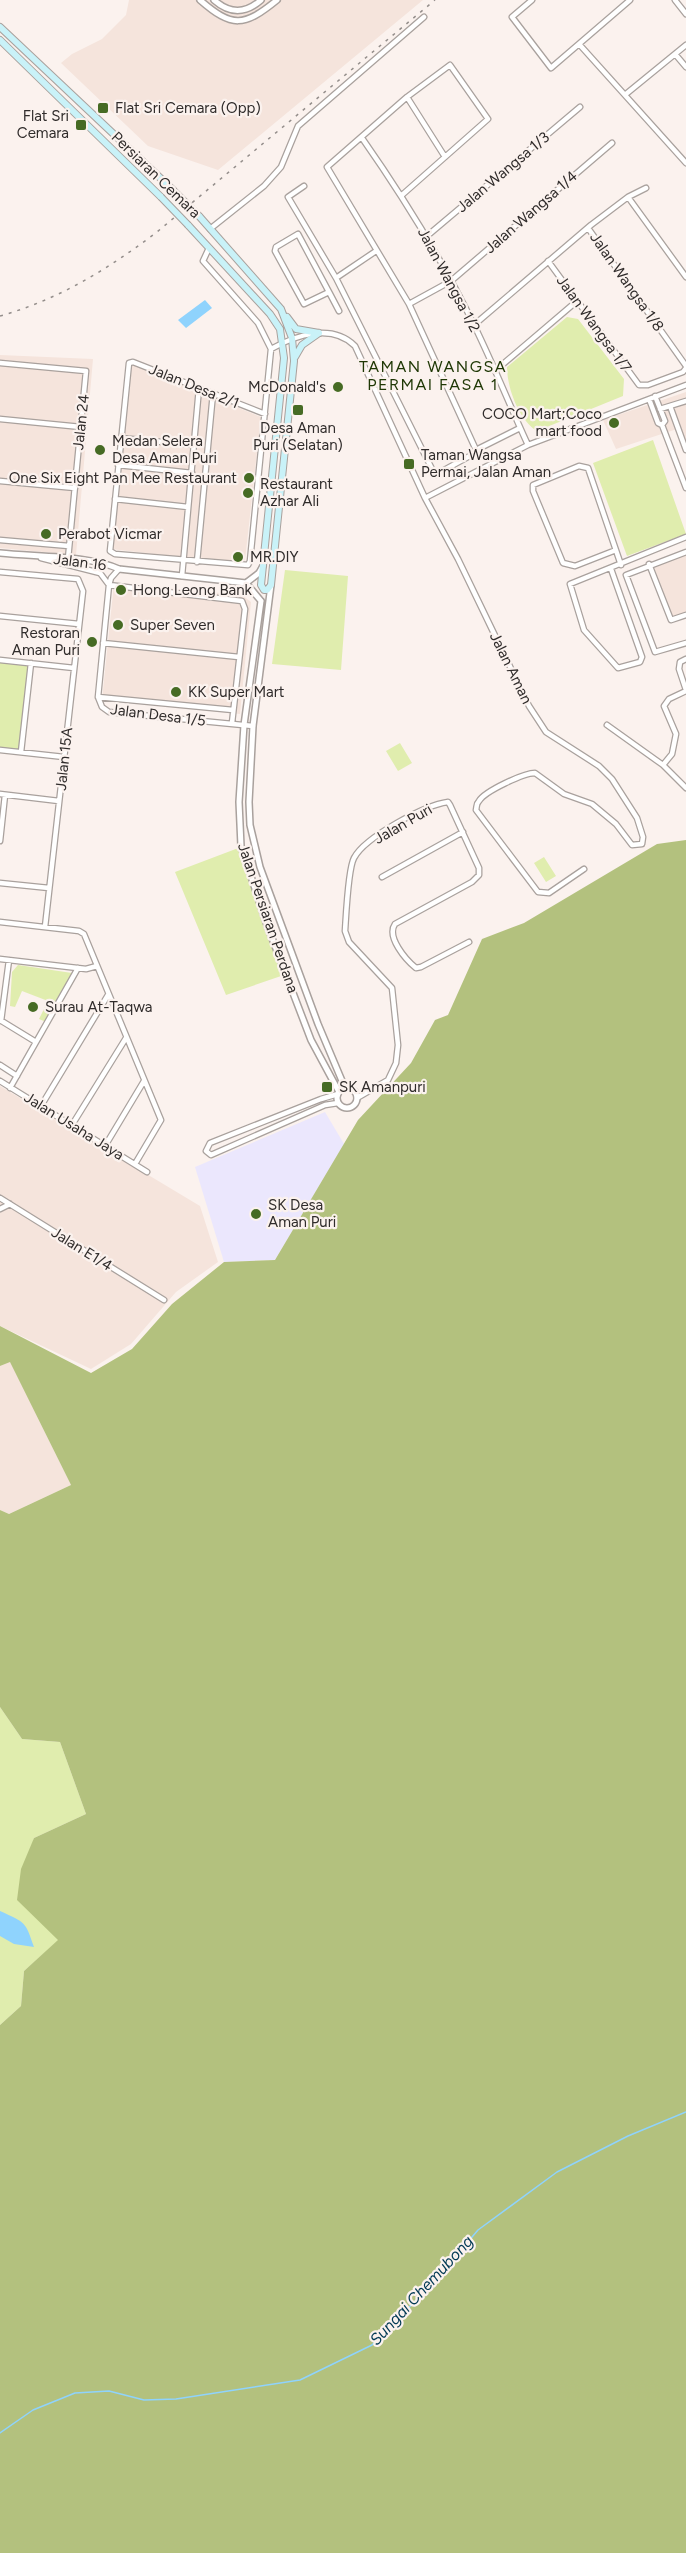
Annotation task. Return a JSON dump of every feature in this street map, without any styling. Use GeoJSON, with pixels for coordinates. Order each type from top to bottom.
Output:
{"type":"FeatureCollection","features":[{"type":"Feature","properties":{"kind":"main road","name":"Persiaran Cemara"},"geometry":{"type":"LineString","coordinates":[[0,27],[199,216],[280,309],[292,339]]}},
{"type":"Feature","properties":{"kind":"main road","name":"Persiaran Cemara"},"geometry":{"type":"LineString","coordinates":[[0,40],[188,225],[270,314],[280,329],[283,343]]}},
{"type":"Feature","properties":{"kind":"main road"},"geometry":{"type":"LineString","coordinates":[[280,309],[296,329],[319,333]]}},
{"type":"Feature","properties":{"kind":"main road"},"geometry":{"type":"LineString","coordinates":[[294,361],[298,349],[319,333]]}},
{"type":"Feature","properties":{"kind":"main road","name":"Jalan Persiaran Perdana"},"geometry":{"type":"LineString","coordinates":[[271,585],[294,361],[292,339]]}},
{"type":"Feature","properties":{"kind":"main road"},"geometry":{"type":"LineString","coordinates":[[271,585],[264,590],[261,585],[280,411],[283,343]]}},
{"type":"Feature","properties":{"kind":"street"},"geometry":{"type":"LineString","coordinates":[[200,0],[223,18],[249,20],[277,0]]}},
{"type":"Feature","properties":{"kind":"street"},"geometry":{"type":"LineString","coordinates":[[214,0],[223,8],[239,11],[246,10],[261,0]]}},
{"type":"Feature","properties":{"kind":"street"},"geometry":{"type":"LineString","coordinates":[[532,0],[512,17],[550,68],[630,0]]}},
{"type":"Feature","properties":{"kind":"street"},"geometry":{"type":"LineString","coordinates":[[675,0],[686,14]]}},
{"type":"Feature","properties":{"kind":"street"},"geometry":{"type":"LineString","coordinates":[[210,229],[264,186],[281,167],[298,126],[424,17]]}},
{"type":"Feature","properties":{"kind":"street"},"geometry":{"type":"LineString","coordinates":[[579,44],[686,163]]}},
{"type":"Feature","properties":{"kind":"street"},"geometry":{"type":"LineString","coordinates":[[626,94],[686,45]]}},
{"type":"Feature","properties":{"kind":"street"},"geometry":{"type":"LineString","coordinates":[[675,54],[686,67]]}},
{"type":"Feature","properties":{"kind":"street"},"geometry":{"type":"LineString","coordinates":[[402,195],[488,119],[450,65],[407,97],[327,167],[409,304],[477,451]]}},
{"type":"Feature","properties":{"kind":"street"},"geometry":{"type":"LineString","coordinates":[[407,97],[445,157]]}},
{"type":"Feature","properties":{"kind":"street","name":"Jalan Wangsa 1/3"},"geometry":{"type":"LineString","coordinates":[[427,236],[580,107]]}},
{"type":"Feature","properties":{"kind":"street","name":"Jalan Wangsa 1/2"},"geometry":{"type":"LineString","coordinates":[[362,138],[402,195],[427,236],[496,370],[528,445]]}},
{"type":"Feature","properties":{"kind":"street","name":"Jalan Wangsa 1/4"},"geometry":{"type":"LineString","coordinates":[[409,304],[451,281],[612,143]]}},
{"type":"Feature","properties":{"kind":"street"},"geometry":{"type":"LineString","coordinates":[[304,186],[288,197],[336,278],[435,475],[520,428]]}},
{"type":"Feature","properties":{"kind":"street"},"geometry":{"type":"LineString","coordinates":[[474,325],[588,228],[628,197],[646,188]]}},
{"type":"Feature","properties":{"kind":"street"},"geometry":{"type":"LineString","coordinates":[[628,197],[686,277]]}},
{"type":"Feature","properties":{"kind":"street","name":"Jalan Wangsa 1/8"},"geometry":{"type":"LineString","coordinates":[[588,228],[686,367]]}},
{"type":"Feature","properties":{"kind":"street"},"geometry":{"type":"LineString","coordinates":[[307,229],[276,247],[275,251],[304,304],[329,292]]}},
{"type":"Feature","properties":{"kind":"street"},"geometry":{"type":"LineString","coordinates":[[298,234],[339,311]]}},
{"type":"Feature","properties":{"kind":"street"},"geometry":{"type":"LineString","coordinates":[[194,445],[121,438],[110,551],[115,554],[248,565],[271,350],[258,323],[203,261],[209,248]]}},
{"type":"Feature","properties":{"kind":"street"},"geometry":{"type":"LineString","coordinates":[[336,278],[374,249]]}},
{"type":"Feature","properties":{"kind":"street","name":"Jalan Wangsa 1/7"},"geometry":{"type":"LineString","coordinates":[[548,261],[641,386],[683,372],[686,367]]}},
{"type":"Feature","properties":{"kind":"street"},"geometry":{"type":"LineString","coordinates":[[496,370],[577,301]]}},
{"type":"Feature","properties":{"kind":"street","name":"Jalan Aman"},"geometry":{"type":"LineString","coordinates":[[271,350],[292,339],[319,333],[341,336],[355,346],[425,498],[529,706],[546,732],[599,766],[612,779],[637,818],[643,837],[642,844],[632,845],[616,824],[592,804],[564,795],[535,773],[523,775],[483,797],[477,803],[476,810],[538,892],[549,892],[584,869]]}},
{"type":"Feature","properties":{"kind":"street","name":"Jalan Desa 2/1"},"geometry":{"type":"LineString","coordinates":[[121,438],[127,368],[129,363],[133,362],[265,414]]}},
{"type":"Feature","properties":{"kind":"street","name":"Jalan 24"},"geometry":{"type":"LineString","coordinates":[[0,363],[86,371],[68,559]]}},
{"type":"Feature","properties":{"kind":"street"},"geometry":{"type":"LineString","coordinates":[[425,498],[528,445],[686,386]]}},
{"type":"Feature","properties":{"kind":"street"},"geometry":{"type":"LineString","coordinates":[[182,576],[200,388]]}},
{"type":"Feature","properties":{"kind":"street"},"geometry":{"type":"LineString","coordinates":[[197,561],[213,393]]}},
{"type":"Feature","properties":{"kind":"street"},"geometry":{"type":"LineString","coordinates":[[655,396],[664,421],[662,424],[686,488]]}},
{"type":"Feature","properties":{"kind":"street"},"geometry":{"type":"LineString","coordinates":[[649,399],[658,423],[662,424]]}},
{"type":"Feature","properties":{"kind":"street"},"geometry":{"type":"LineString","coordinates":[[660,409],[686,401]]}},
{"type":"Feature","properties":{"kind":"street"},"geometry":{"type":"LineString","coordinates":[[670,406],[686,450]]}},
{"type":"Feature","properties":{"kind":"street"},"geometry":{"type":"LineString","coordinates":[[0,419],[81,428]]}},
{"type":"Feature","properties":{"kind":"street"},"geometry":{"type":"LineString","coordinates":[[118,465],[192,473]]}},
{"type":"Feature","properties":{"kind":"street"},"geometry":{"type":"LineString","coordinates":[[616,550],[575,566],[563,563],[534,493],[533,485],[579,466],[588,468],[616,550],[621,565]]}},
{"type":"Feature","properties":{"kind":"street"},"geometry":{"type":"LineString","coordinates":[[0,481],[75,488]]}},
{"type":"Feature","properties":{"kind":"street"},"geometry":{"type":"LineString","coordinates":[[115,499],[188,507]]}},
{"type":"Feature","properties":{"kind":"street"},"geometry":{"type":"LineString","coordinates":[[610,569],[642,659],[618,668],[584,630],[570,587],[572,582],[621,565],[686,537]]}},
{"type":"Feature","properties":{"kind":"street"},"geometry":{"type":"LineString","coordinates":[[0,540],[69,546]]}},
{"type":"Feature","properties":{"kind":"street"},"geometry":{"type":"LineString","coordinates":[[686,552],[649,564],[626,575],[654,651],[658,652],[686,643]]}},
{"type":"Feature","properties":{"kind":"street","name":"Jalan 16"},"geometry":{"type":"LineString","coordinates":[[0,553],[110,564],[119,569],[246,583]]}},
{"type":"Feature","properties":{"kind":"street","name":"Jalan 16"},"geometry":{"type":"LineString","coordinates":[[41,558],[100,573],[109,585]]}},
{"type":"Feature","properties":{"kind":"street"},"geometry":{"type":"LineString","coordinates":[[649,564],[671,620],[686,615]]}},
{"type":"Feature","properties":{"kind":"street"},"geometry":{"type":"LineString","coordinates":[[264,565],[260,573],[246,583],[261,601],[269,602]]}},
{"type":"Feature","properties":{"kind":"street","name":"Jalan 16"},"geometry":{"type":"LineString","coordinates":[[109,585],[111,578],[119,569]]}},
{"type":"Feature","properties":{"kind":"street","name":"Jalan 15A"},"geometry":{"type":"LineString","coordinates":[[0,572],[78,579],[83,591],[45,927]]}},
{"type":"Feature","properties":{"kind":"street"},"geometry":{"type":"LineString","coordinates":[[98,697],[109,585],[242,601],[245,609],[232,723]]}},
{"type":"Feature","properties":{"kind":"street","name":"Jalan Persiaran Perdana"},"geometry":{"type":"LineString","coordinates":[[271,585],[253,726],[249,802],[253,843],[318,1024],[345,1088]]}},
{"type":"Feature","properties":{"kind":"street","name":"Jalan Persiaran Perdana"},"geometry":{"type":"LineString","coordinates":[[261,601],[244,725],[239,802],[241,846],[267,925],[311,1040],[338,1093]]}},
{"type":"Feature","properties":{"kind":"street"},"geometry":{"type":"LineString","coordinates":[[0,616],[79,624]]}},
{"type":"Feature","properties":{"kind":"street"},"geometry":{"type":"LineString","coordinates":[[103,643],[239,657]]}},
{"type":"Feature","properties":{"kind":"street"},"geometry":{"type":"LineString","coordinates":[[663,765],[672,754],[676,734],[663,706],[669,699],[686,691],[678,666],[686,659]]}},
{"type":"Feature","properties":{"kind":"street"},"geometry":{"type":"LineString","coordinates":[[0,660],[74,668]]}},
{"type":"Feature","properties":{"kind":"street"},"geometry":{"type":"LineString","coordinates":[[21,752],[31,663]]}},
{"type":"Feature","properties":{"kind":"street","name":"Jalan Desa 1/5"},"geometry":{"type":"LineString","coordinates":[[233,710],[98,697],[102,707],[109,712],[253,726]]}},
{"type":"Feature","properties":{"kind":"street"},"geometry":{"type":"LineString","coordinates":[[607,725],[663,765],[686,788]]}},
{"type":"Feature","properties":{"kind":"street"},"geometry":{"type":"LineString","coordinates":[[0,750],[64,757]]}},
{"type":"Feature","properties":{"kind":"street"},"geometry":{"type":"LineString","coordinates":[[0,841],[3,794],[59,801]]}},
{"type":"Feature","properties":{"kind":"street","name":"Jalan Puri"},"geometry":{"type":"LineString","coordinates":[[357,1098],[387,1080],[396,1063],[398,1045],[392,988],[348,942],[345,931],[353,860],[361,849],[383,832],[422,810],[448,802],[463,832]]}},
{"type":"Feature","properties":{"kind":"street"},"geometry":{"type":"LineString","coordinates":[[382,877],[463,832],[479,868],[479,875],[472,882],[395,924],[391,930],[392,937],[416,968],[421,968],[469,942]]}},
{"type":"Feature","properties":{"kind":"street"},"geometry":{"type":"LineString","coordinates":[[0,883],[49,888]]}},
{"type":"Feature","properties":{"kind":"street"},"geometry":{"type":"LineString","coordinates":[[0,922],[79,931],[84,934],[160,1118],[160,1123],[135,1164]]}},
{"type":"Feature","properties":{"kind":"street"},"geometry":{"type":"LineString","coordinates":[[0,959],[78,968],[97,966]]}},
{"type":"Feature","properties":{"kind":"street"},"geometry":{"type":"LineString","coordinates":[[9,960],[1,1020],[36,1042]]}},
{"type":"Feature","properties":{"kind":"street"},"geometry":{"type":"LineString","coordinates":[[10,1088],[78,968]]}},
{"type":"Feature","properties":{"kind":"street"},"geometry":{"type":"LineString","coordinates":[[41,1106],[108,995]]}},
{"type":"Feature","properties":{"kind":"street"},"geometry":{"type":"LineString","coordinates":[[72,1125],[126,1038]]}},
{"type":"Feature","properties":{"kind":"street"},"geometry":{"type":"LineString","coordinates":[[0,1065],[17,1076]]}},
{"type":"Feature","properties":{"kind":"street","name":"Jalan Usaha Jaya"},"geometry":{"type":"LineString","coordinates":[[0,1081],[147,1172]]}},
{"type":"Feature","properties":{"kind":"street"},"geometry":{"type":"LineString","coordinates":[[105,1146],[144,1081]]}},
{"type":"Feature","properties":{"kind":"street"},"geometry":{"type":"LineString","coordinates":[[345,1088],[355,1092],[357,1098],[355,1104],[350,1108],[338,1103],[325,1105],[211,1155],[206,1149],[210,1143],[338,1093],[345,1088]]}},
{"type":"Feature","properties":{"kind":"street"},"geometry":{"type":"LineString","coordinates":[[338,1093],[338,1103]]}},
{"type":"Feature","properties":{"kind":"street","name":"Jalan E1/4"},"geometry":{"type":"LineString","coordinates":[[0,1198],[164,1300]]}},
{"type":"Feature","properties":{"kind":"street"},"geometry":{"type":"LineString","coordinates":[[0,1209],[10,1204]]}},
{"type":"Feature","properties":{"kind":"shaded area"},"geometry":{"type":"Polygon","coordinates":[[[129,0],[423,0],[218,170],[148,146],[61,63],[72,54],[102,39],[126,15],[129,0]]]}},
{"type":"Feature","properties":{"kind":"shaded area"},"geometry":{"type":"Polygon","coordinates":[[[0,355],[93,359],[76,555],[0,548],[0,355]]]}},
{"type":"Feature","properties":{"kind":"shaded area"},"geometry":{"type":"Polygon","coordinates":[[[131,364],[261,417],[245,560],[241,564],[111,549],[131,364]]]}},
{"type":"Feature","properties":{"kind":"shaded area"},"geometry":{"type":"Polygon","coordinates":[[[686,392],[686,443],[680,428],[616,449],[603,420],[686,392]]]}},
{"type":"Feature","properties":{"kind":"shaded area"},"geometry":{"type":"Polygon","coordinates":[[[686,553],[686,613],[673,618],[653,565],[686,553]]]}},
{"type":"Feature","properties":{"kind":"shaded area"},"geometry":{"type":"Polygon","coordinates":[[[114,583],[242,595],[251,602],[240,714],[102,700],[114,583]]]}},
{"type":"Feature","properties":{"kind":"shaded area"},"geometry":{"type":"Polygon","coordinates":[[[0,1086],[200,1206],[218,1262],[176,1292],[131,1344],[91,1369],[0,1326],[0,1086]]]}},
{"type":"Feature","properties":{"kind":"shaded area","name":"SK Desa Aman Puri"},"geometry":{"type":"Polygon","coordinates":[[[325,1112],[344,1144],[275,1260],[224,1262],[195,1167],[325,1112]]]}},
{"type":"Feature","properties":{"kind":"shaded area"},"geometry":{"type":"Polygon","coordinates":[[[10,1361],[71,1485],[9,1514],[0,1510],[0,1366],[10,1361]]]}},
{"type":"Feature","properties":{"kind":"green space"},"geometry":{"type":"Polygon","coordinates":[[[567,317],[578,319],[624,379],[623,396],[537,431],[525,419],[515,403],[507,367],[567,317]]]}},
{"type":"Feature","properties":{"kind":"green space"},"geometry":{"type":"Polygon","coordinates":[[[653,440],[686,534],[627,556],[593,463],[653,440]]]}},
{"type":"Feature","properties":{"kind":"green space"},"geometry":{"type":"Polygon","coordinates":[[[285,570],[348,576],[341,670],[272,664],[285,570]]]}},
{"type":"Feature","properties":{"kind":"green space"},"geometry":{"type":"Polygon","coordinates":[[[0,660],[31,663],[21,752],[0,750],[0,660]]]}},
{"type":"Feature","properties":{"kind":"green space"},"geometry":{"type":"Polygon","coordinates":[[[400,743],[412,763],[398,771],[386,751],[400,743]]]}},
{"type":"Feature","properties":{"kind":"green space"},"geometry":{"type":"Polygon","coordinates":[[[686,840],[686,2553],[0,2553],[0,2025],[21,2006],[24,1971],[58,1940],[17,1900],[21,1869],[34,1838],[86,1814],[60,1742],[22,1739],[0,1707],[0,1510],[9,1514],[71,1485],[10,1362],[0,1366],[0,1326],[91,1373],[132,1349],[172,1304],[224,1262],[275,1260],[358,1120],[411,1063],[435,1020],[448,1015],[482,939],[524,923],[657,844],[686,840]]]}},
{"type":"Feature","properties":{"kind":"green space"},"geometry":{"type":"Polygon","coordinates":[[[241,847],[284,975],[226,995],[175,872],[241,847]]]}},
{"type":"Feature","properties":{"kind":"green space"},"geometry":{"type":"Polygon","coordinates":[[[544,857],[556,876],[546,882],[534,863],[544,857]]]}},
{"type":"Feature","properties":{"kind":"green space"},"geometry":{"type":"Polygon","coordinates":[[[18,965],[72,973],[46,1022],[39,1019],[48,1001],[22,991],[15,1007],[10,1006],[12,972],[18,965]]]}},
{"type":"Feature","properties":{"kind":"green space"},"geometry":{"type":"Polygon","coordinates":[[[0,1707],[22,1739],[60,1742],[86,1814],[34,1838],[18,1900],[59,1940],[24,1971],[21,2006],[0,2025],[0,1707]]]}},
{"type":"Feature","properties":{"kind":"water"},"geometry":{"type":"Polygon","coordinates":[[[205,300],[212,308],[186,328],[178,320],[205,300]]]}},
{"type":"Feature","properties":{"kind":"water"},"geometry":{"type":"Polygon","coordinates":[[[0,1911],[15,1918],[26,1927],[34,1947],[14,1944],[0,1936],[0,1911]]]}},
{"type":"Feature","properties":{"kind":"waterway","name":"Sungai Chemubong"},"geometry":{"type":"LineString","coordinates":[[0,2433],[33,2410],[75,2393],[109,2391],[144,2400],[176,2399],[300,2380],[372,2345],[432,2284],[478,2230],[557,2172],[628,2136],[686,2112]]}},
{"type":"Feature","properties":{"kind":"railway"},"geometry":{"type":"LineString","coordinates":[[0,316],[43,301],[83,282],[139,246],[435,0]]}},
{"type":"Feature","properties":{"kind":"place","name":"Flat Sri Cemara (Opp)"},"geometry":{"type":"Point","coordinates":[103,108]}},
{"type":"Feature","properties":{"kind":"place","name":"Flat Sri Cemara"},"geometry":{"type":"Point","coordinates":[81,125]}},
{"type":"Feature","properties":{"kind":"place","name":"McDonald's"},"geometry":{"type":"Point","coordinates":[338,387]}},
{"type":"Feature","properties":{"kind":"place","name":"Desa Aman Puri (Selatan)"},"geometry":{"type":"Point","coordinates":[298,410]}},
{"type":"Feature","properties":{"kind":"place","name":"COCO Mart;Coco mart food"},"geometry":{"type":"Point","coordinates":[614,423]}},
{"type":"Feature","properties":{"kind":"place","name":"Medan Selera Desa Aman Puri"},"geometry":{"type":"Point","coordinates":[100,450]}},
{"type":"Feature","properties":{"kind":"place","name":"Taman Wangsa Permai, Jalan Aman"},"geometry":{"type":"Point","coordinates":[409,464]}},
{"type":"Feature","properties":{"kind":"place","name":"One Six Eight Pan Mee Restaurant"},"geometry":{"type":"Point","coordinates":[249,478]}},
{"type":"Feature","properties":{"kind":"place","name":"Restaurant Azhar Ali"},"geometry":{"type":"Point","coordinates":[248,493]}},
{"type":"Feature","properties":{"kind":"place","name":"Perabot Vicmar"},"geometry":{"type":"Point","coordinates":[46,534]}},
{"type":"Feature","properties":{"kind":"place","name":"MR.DIY"},"geometry":{"type":"Point","coordinates":[238,557]}},
{"type":"Feature","properties":{"kind":"place","name":"Hong Leong Bank"},"geometry":{"type":"Point","coordinates":[121,590]}},
{"type":"Feature","properties":{"kind":"place","name":"Super Seven"},"geometry":{"type":"Point","coordinates":[118,625]}},
{"type":"Feature","properties":{"kind":"place","name":"Restoran Aman Puri"},"geometry":{"type":"Point","coordinates":[92,642]}},
{"type":"Feature","properties":{"kind":"place","name":"KK Super Mart"},"geometry":{"type":"Point","coordinates":[176,692]}},
{"type":"Feature","properties":{"kind":"place","name":"Surau At-Taqwa"},"geometry":{"type":"Point","coordinates":[33,1007]}},
{"type":"Feature","properties":{"kind":"place","name":"SK Amanpuri"},"geometry":{"type":"Point","coordinates":[327,1087]}},
{"type":"Feature","properties":{"kind":"place","name":"SK Desa Aman Puri"},"geometry":{"type":"Point","coordinates":[256,1214]}},
{"type":"Feature","properties":{"kind":"district","name":"TAMAN WANGSA PERMAI FASA 1"},"geometry":{"type":"Point","coordinates":[433,375]}}]}
